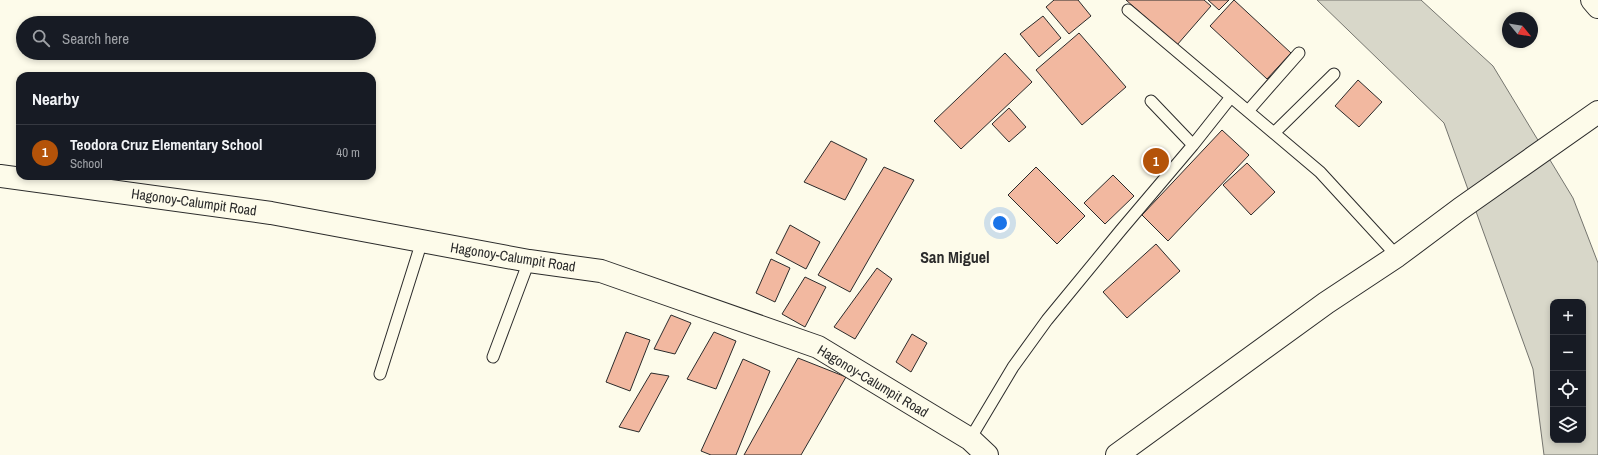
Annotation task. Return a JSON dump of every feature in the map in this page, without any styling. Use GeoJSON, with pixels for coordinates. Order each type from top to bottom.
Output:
{"type":"FeatureCollection","features":[{"type":"Feature","properties":{"kind":"main road"},"geometry":{"type":"LineString","coordinates":[[1592,0],[1598,7]]}},
{"type":"Feature","properties":{"kind":"main road"},"geometry":{"type":"LineString","coordinates":[[1117,455],[1326,303],[1397,256],[1460,209],[1598,112]]}},
{"type":"Feature","properties":{"kind":"main road","name":"Hagonoy-Calumpit Road"},"geometry":{"type":"LineString","coordinates":[[0,176],[16,178]]}},
{"type":"Feature","properties":{"kind":"main road","name":"Hagonoy-Calumpit Road"},"geometry":{"type":"LineString","coordinates":[[30,180],[271,212],[529,261],[600,271],[818,347],[970,439],[987,455]]}},
{"type":"Feature","properties":{"kind":"lane"},"geometry":{"type":"LineString","coordinates":[[1128,10],[1320,172],[1397,256]]}},
{"type":"Feature","properties":{"kind":"lane"},"geometry":{"type":"LineString","coordinates":[[1248,111],[1299,54]]}},
{"type":"Feature","properties":{"kind":"lane"},"geometry":{"type":"LineString","coordinates":[[1274,133],[1334,74]]}},
{"type":"Feature","properties":{"kind":"lane"},"geometry":{"type":"LineString","coordinates":[[970,439],[1013,366],[1046,320],[1120,230],[1193,145],[1231,97]]}},
{"type":"Feature","properties":{"kind":"lane"},"geometry":{"type":"LineString","coordinates":[[1150,101],[1193,145]]}},
{"type":"Feature","properties":{"kind":"lane"},"geometry":{"type":"LineString","coordinates":[[380,374],[422,241]]}},
{"type":"Feature","properties":{"kind":"lane"},"geometry":{"type":"LineString","coordinates":[[492,357],[529,261]]}},
{"type":"Feature","properties":{"kind":"shaded area"},"geometry":{"type":"Polygon","coordinates":[[[1317,0],[1421,0],[1493,66],[1573,198],[1598,263],[1598,455],[1544,455],[1533,369],[1444,123],[1317,0]]]}},
{"type":"Feature","properties":{"kind":"building"},"geometry":{"type":"Polygon","coordinates":[[[1054,0],[1078,0],[1091,16],[1069,34],[1046,7],[1054,0]]]}},
{"type":"Feature","properties":{"kind":"building"},"geometry":{"type":"Polygon","coordinates":[[[1126,0],[1204,0],[1211,6],[1177,45],[1126,0]]]}},
{"type":"Feature","properties":{"kind":"building"},"geometry":{"type":"Polygon","coordinates":[[[1208,0],[1229,0],[1219,10],[1208,0]]]}},
{"type":"Feature","properties":{"kind":"building"},"geometry":{"type":"Polygon","coordinates":[[[1234,0],[1291,53],[1267,79],[1210,26],[1234,0]]]}},
{"type":"Feature","properties":{"kind":"building"},"geometry":{"type":"Polygon","coordinates":[[[1043,16],[1061,38],[1039,57],[1020,34],[1043,16]]]}},
{"type":"Feature","properties":{"kind":"building"},"geometry":{"type":"Polygon","coordinates":[[[1079,33],[1126,87],[1082,125],[1036,70],[1079,33]]]}},
{"type":"Feature","properties":{"kind":"building"},"geometry":{"type":"Polygon","coordinates":[[[1005,53],[1032,82],[961,149],[934,121],[1005,53]]]}},
{"type":"Feature","properties":{"kind":"building"},"geometry":{"type":"Polygon","coordinates":[[[1358,80],[1382,102],[1359,127],[1335,106],[1358,80]]]}},
{"type":"Feature","properties":{"kind":"building"},"geometry":{"type":"Polygon","coordinates":[[[1009,108],[1026,127],[1009,142],[992,124],[1009,108]]]}},
{"type":"Feature","properties":{"kind":"building"},"geometry":{"type":"Polygon","coordinates":[[[1222,130],[1249,155],[1168,241],[1142,215],[1222,130]]]}},
{"type":"Feature","properties":{"kind":"building"},"geometry":{"type":"Polygon","coordinates":[[[831,141],[867,159],[845,200],[804,182],[831,141]]]}},
{"type":"Feature","properties":{"kind":"building"},"geometry":{"type":"Polygon","coordinates":[[[1247,163],[1275,192],[1251,215],[1223,185],[1247,163]]]}},
{"type":"Feature","properties":{"kind":"building"},"geometry":{"type":"Polygon","coordinates":[[[884,167],[914,180],[850,292],[818,275],[884,167]]]}},
{"type":"Feature","properties":{"kind":"building"},"geometry":{"type":"Polygon","coordinates":[[[1036,167],[1085,216],[1057,244],[1008,195],[1036,167]]]}},
{"type":"Feature","properties":{"kind":"building"},"geometry":{"type":"Polygon","coordinates":[[[1113,175],[1134,196],[1105,224],[1084,203],[1113,175]]]}},
{"type":"Feature","properties":{"kind":"building"},"geometry":{"type":"Polygon","coordinates":[[[790,225],[820,242],[806,269],[776,253],[790,225]]]}},
{"type":"Feature","properties":{"kind":"building"},"geometry":{"type":"Polygon","coordinates":[[[1156,244],[1180,271],[1127,318],[1103,292],[1156,244]]]}},
{"type":"Feature","properties":{"kind":"building"},"geometry":{"type":"Polygon","coordinates":[[[771,259],[790,268],[775,302],[756,293],[771,259]]]}},
{"type":"Feature","properties":{"kind":"building"},"geometry":{"type":"Polygon","coordinates":[[[877,268],[892,279],[855,339],[834,327],[877,268]]]}},
{"type":"Feature","properties":{"kind":"building"},"geometry":{"type":"Polygon","coordinates":[[[805,277],[826,287],[805,327],[782,314],[805,277]]]}},
{"type":"Feature","properties":{"kind":"building"},"geometry":{"type":"Polygon","coordinates":[[[671,315],[691,323],[675,354],[654,349],[671,315]]]}},
{"type":"Feature","properties":{"kind":"building"},"geometry":{"type":"Polygon","coordinates":[[[626,332],[650,340],[630,391],[606,382],[626,332]]]}},
{"type":"Feature","properties":{"kind":"building"},"geometry":{"type":"Polygon","coordinates":[[[714,332],[736,341],[716,389],[687,379],[714,332]]]}},
{"type":"Feature","properties":{"kind":"building"},"geometry":{"type":"Polygon","coordinates":[[[912,334],[927,343],[911,372],[896,362],[912,334]]]}},
{"type":"Feature","properties":{"kind":"building"},"geometry":{"type":"Polygon","coordinates":[[[798,358],[846,377],[801,455],[744,455],[798,358]]]}},
{"type":"Feature","properties":{"kind":"building"},"geometry":{"type":"Polygon","coordinates":[[[743,359],[770,371],[736,455],[711,455],[701,451],[743,359]]]}},
{"type":"Feature","properties":{"kind":"building"},"geometry":{"type":"Polygon","coordinates":[[[651,373],[669,376],[639,432],[619,427],[651,373]]]}},
{"type":"Feature","properties":{"kind":"place","name":"Teodora Cruz Elementary School"},"geometry":{"type":"Point","coordinates":[1156,161]}},
{"type":"Feature","properties":{"kind":"district","name":"San Miguel"},"geometry":{"type":"Point","coordinates":[955,257]}}]}
